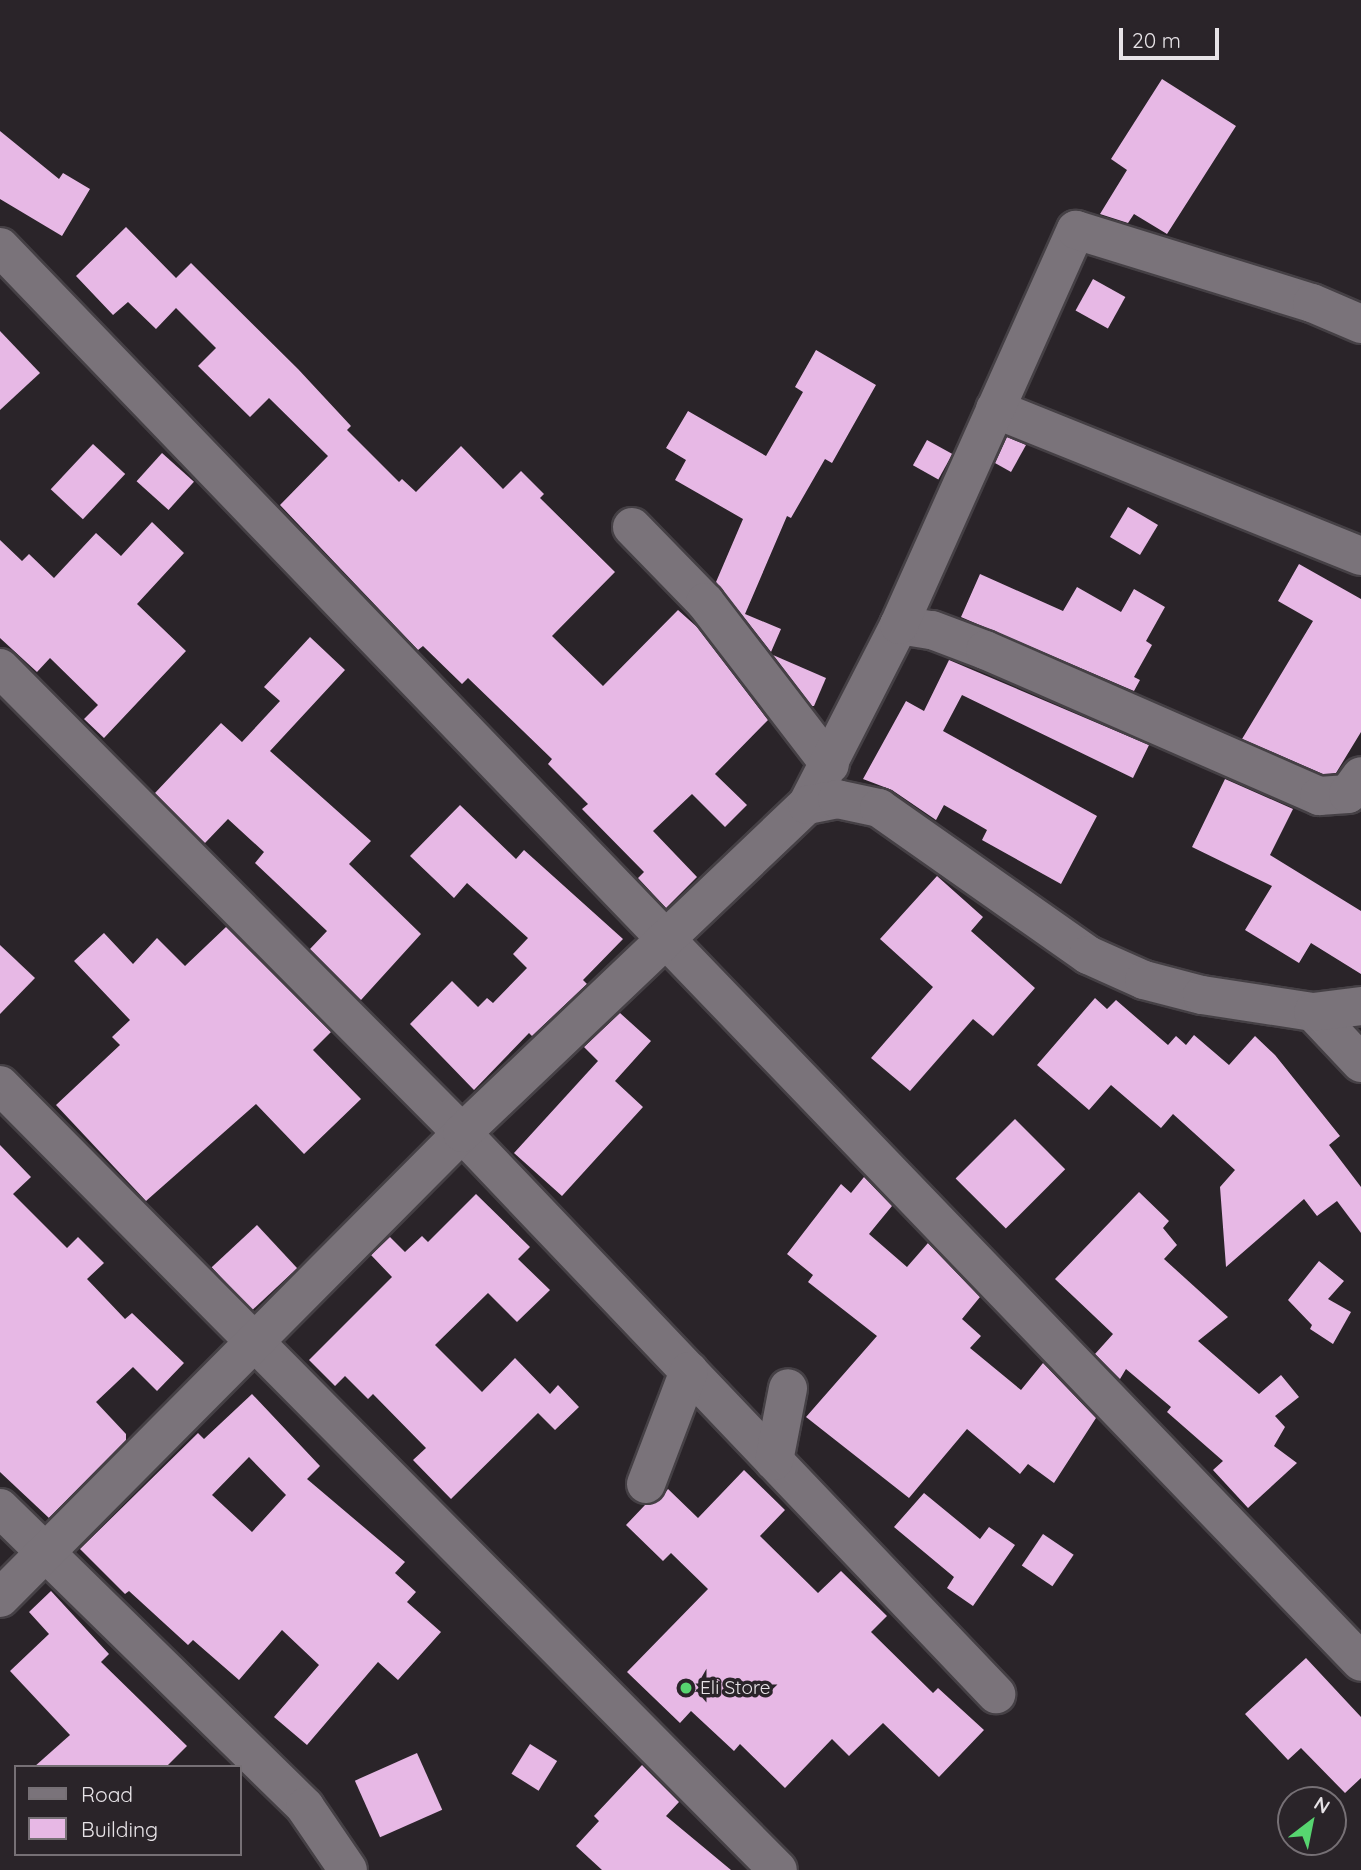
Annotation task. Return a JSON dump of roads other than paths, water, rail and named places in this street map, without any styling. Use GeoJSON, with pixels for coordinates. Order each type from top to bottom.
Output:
{"type":"FeatureCollection","features":[{"type":"Feature","properties":{"kind":"street"},"geometry":{"type":"LineString","coordinates":[[0,1598],[462,1133],[665,937],[807,805],[830,765],[899,625],[1076,230],[1311,303],[1361,324]]}},
{"type":"Feature","properties":{"kind":"street"},"geometry":{"type":"LineString","coordinates":[[0,247],[1361,1661]]}},
{"type":"Feature","properties":{"kind":"street"},"geometry":{"type":"LineString","coordinates":[[995,409],[1361,556]]}},
{"type":"Feature","properties":{"kind":"street"},"geometry":{"type":"LineString","coordinates":[[632,527],[705,602],[830,765]]}},
{"type":"Feature","properties":{"kind":"street"},"geometry":{"type":"LineString","coordinates":[[899,625],[932,630],[985,650],[1319,796],[1348,794],[1361,776]]}},
{"type":"Feature","properties":{"kind":"street"},"geometry":{"type":"LineString","coordinates":[[0,668],[462,1133],[996,1694]]}},
{"type":"Feature","properties":{"kind":"street"},"geometry":{"type":"LineString","coordinates":[[807,805],[837,799],[879,808],[1088,955],[1144,980],[1202,995],[1313,1012],[1361,1006]]}},
{"type":"Feature","properties":{"kind":"street"},"geometry":{"type":"LineString","coordinates":[[1313,1012],[1361,1063]]}},
{"type":"Feature","properties":{"kind":"street"},"geometry":{"type":"LineString","coordinates":[[0,1085],[252,1344],[778,1870]]}},
{"type":"Feature","properties":{"kind":"street"},"geometry":{"type":"LineString","coordinates":[[646,1484],[689,1371]]}},
{"type":"Feature","properties":{"kind":"street"},"geometry":{"type":"LineString","coordinates":[[775,1461],[788,1388]]}},
{"type":"Feature","properties":{"kind":"street"},"geometry":{"type":"LineString","coordinates":[[0,1508],[305,1807],[348,1870]]}},
{"type":"Feature","properties":{"kind":"place","name":"Eli Store"},"geometry":{"type":"Point","coordinates":[686,1688]}}]}
